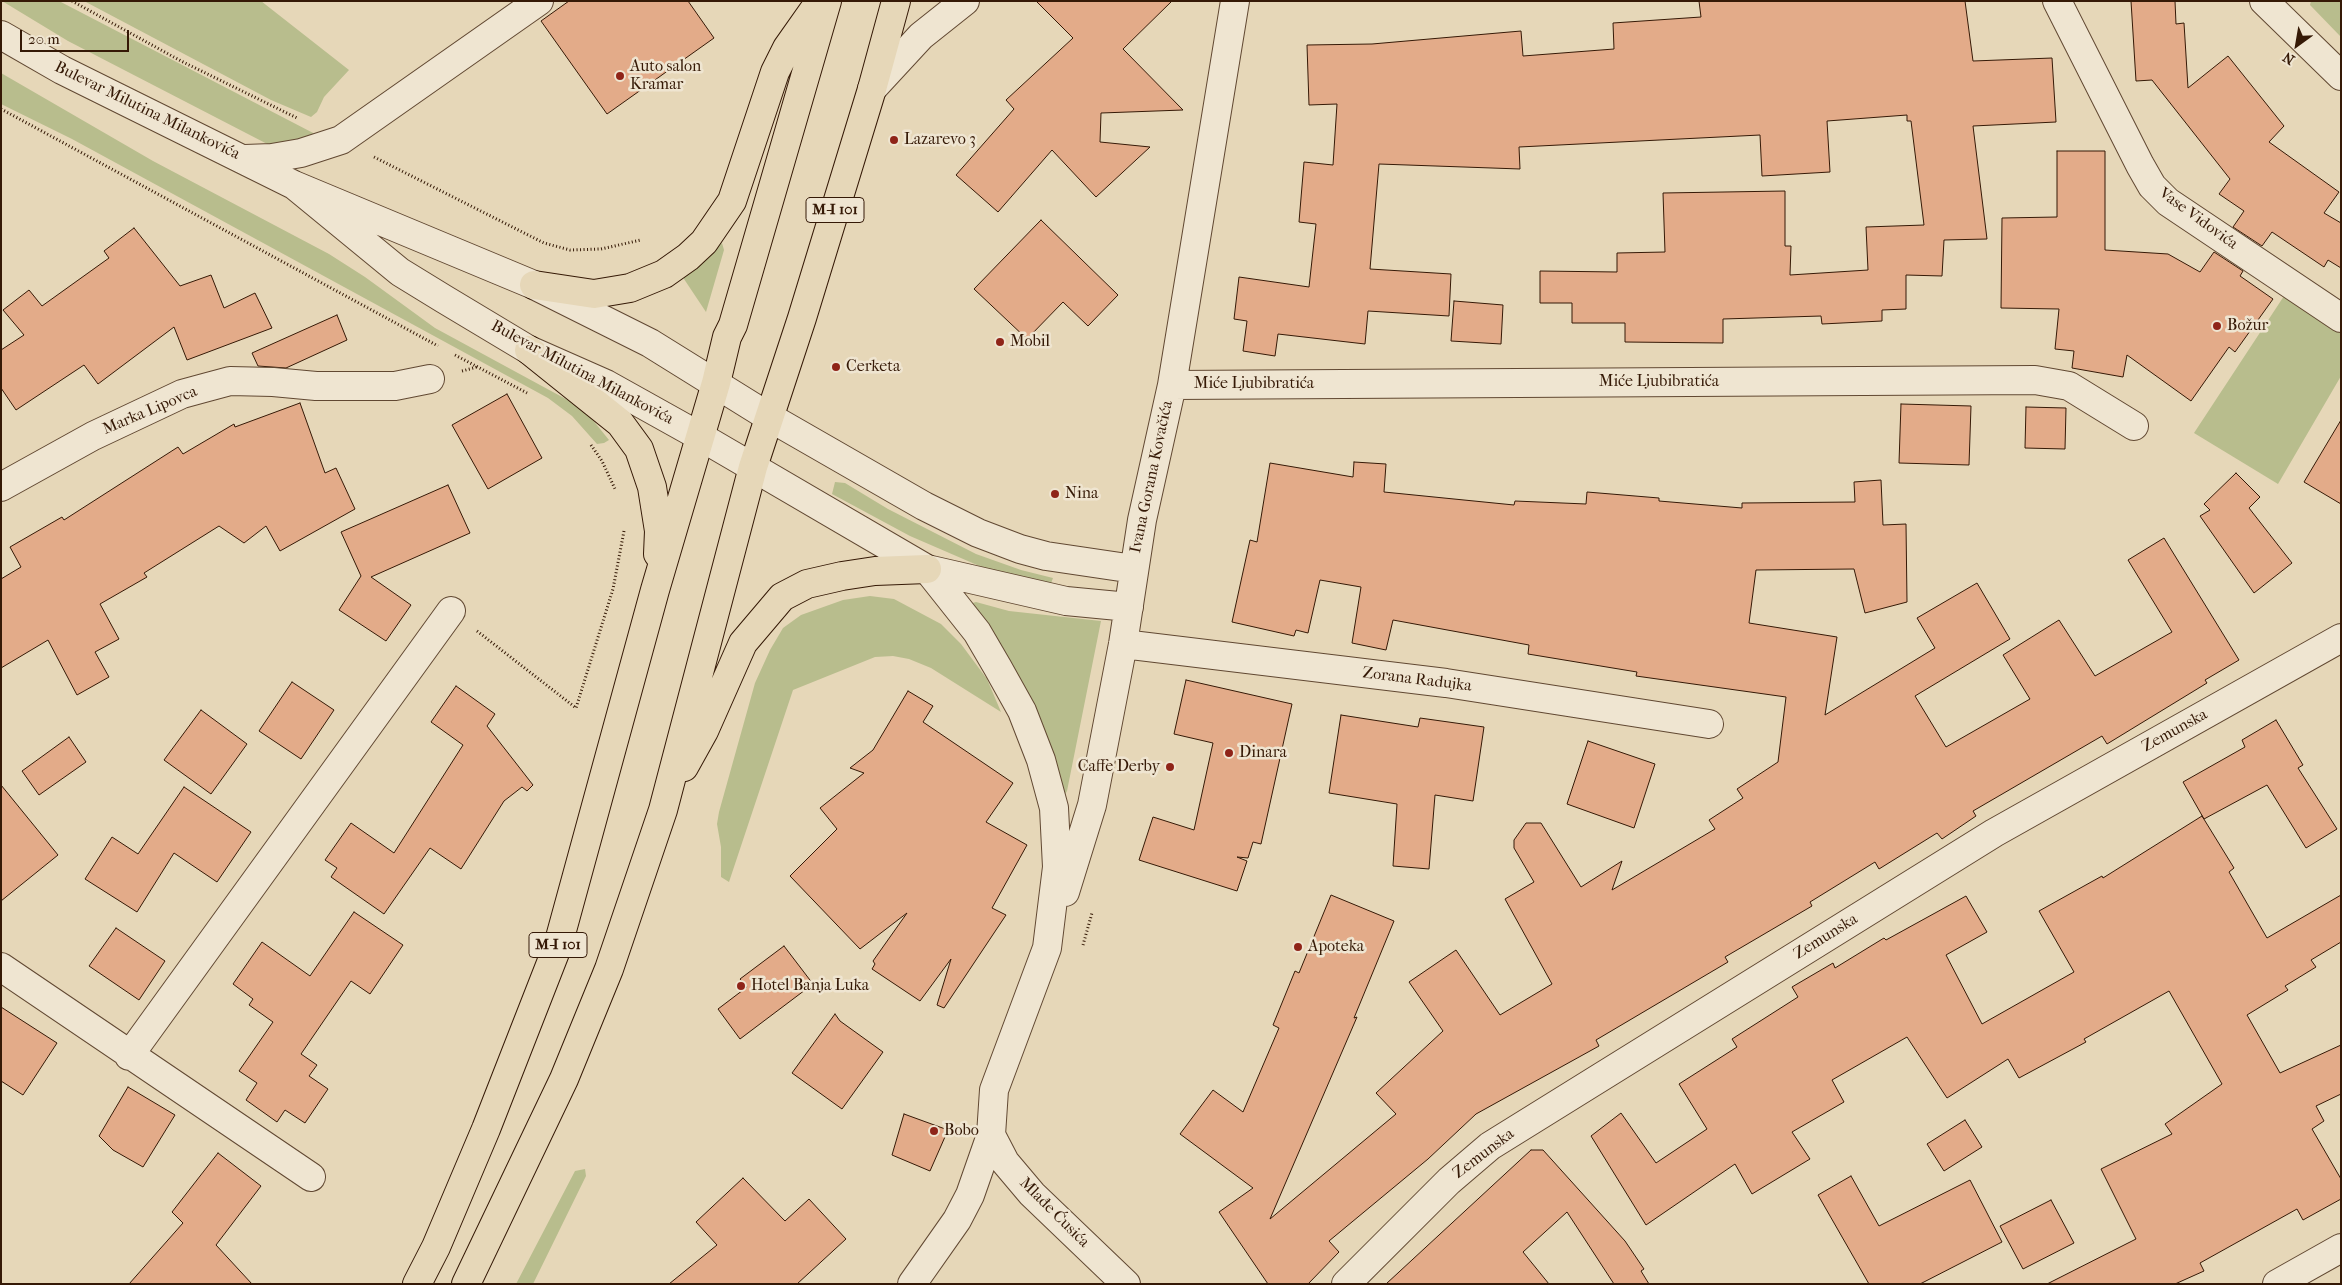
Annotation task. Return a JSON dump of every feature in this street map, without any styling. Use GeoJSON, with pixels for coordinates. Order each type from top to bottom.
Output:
{"type":"FeatureCollection","features":[{"type":"Feature","properties":{"kind":"main road"},"geometry":{"type":"LineString","coordinates":[[534,285],[594,294],[630,288],[664,274],[688,257],[704,242],[732,200],[776,72],[787,48],[820,1]]}},
{"type":"Feature","properties":{"kind":"main road","name":"M-I 101"},"geometry":{"type":"LineString","coordinates":[[417,1284],[436,1247],[486,1129],[558,945],[655,590],[716,383],[727,337],[733,325],[827,1]]}},
{"type":"Feature","properties":{"kind":"main road","name":"M-I 101"},"geometry":{"type":"LineString","coordinates":[[466,1284],[564,1079],[609,969],[664,801],[753,467],[872,89],[896,1]]}},
{"type":"Feature","properties":{"kind":"main road"},"geometry":{"type":"LineString","coordinates":[[529,350],[620,423],[639,448],[652,487],[659,531],[655,590]]}},
{"type":"Feature","properties":{"kind":"main road"},"geometry":{"type":"LineString","coordinates":[[664,801],[704,730],[743,643],[782,596],[807,584],[842,576],[875,571],[926,569]]}},
{"type":"Feature","properties":{"kind":"street"},"geometry":{"type":"LineString","coordinates":[[245,159],[272,158],[300,153],[341,140],[538,1]]}},
{"type":"Feature","properties":{"kind":"street"},"geometry":{"type":"LineString","coordinates":[[872,89],[921,36],[965,1]]}},
{"type":"Feature","properties":{"kind":"street","name":"Ivana Gorana Kovačića"},"geometry":{"type":"LineString","coordinates":[[1046,948],[1092,804],[1123,644],[1134,569],[1172,385],[1235,1]]}},
{"type":"Feature","properties":{"kind":"street","name":"Vase Vidovića"},"geometry":{"type":"LineString","coordinates":[[2057,1],[2152,186],[2168,202],[2341,318]]}},
{"type":"Feature","properties":{"kind":"street"},"geometry":{"type":"LineString","coordinates":[[2264,1],[2341,76]]}},
{"type":"Feature","properties":{"kind":"street","name":"Bulevar Milutina Milankovića"},"geometry":{"type":"LineString","coordinates":[[1,35],[62,70],[245,159],[294,185],[534,285],[650,343],[769,418],[924,506],[978,533],[1020,549],[1046,556],[1134,569]]}},
{"type":"Feature","properties":{"kind":"street","name":"Bulevar Milutina Milankovića"},"geometry":{"type":"LineString","coordinates":[[294,185],[400,272],[529,350],[606,384],[701,436],[926,569]]}},
{"type":"Feature","properties":{"kind":"street","name":"Marka Lipovca"},"geometry":{"type":"LineString","coordinates":[[1,487],[93,436],[182,394],[230,381],[274,382],[316,386],[395,386],[430,379]]}},
{"type":"Feature","properties":{"kind":"street","name":"Miće Ljubibratića"},"geometry":{"type":"LineString","coordinates":[[1172,385],[2035,380],[2070,386],[2134,426]]}},
{"type":"Feature","properties":{"kind":"street"},"geometry":{"type":"LineString","coordinates":[[926,569],[1066,601],[1129,607]]}},
{"type":"Feature","properties":{"kind":"street"},"geometry":{"type":"LineString","coordinates":[[912,1284],[957,1220],[970,1195],[991,1135],[994,1090],[1046,948],[1057,867],[1054,808],[1041,760],[1022,711],[977,632],[926,569]]}},
{"type":"Feature","properties":{"kind":"street"},"geometry":{"type":"LineString","coordinates":[[129,1056],[451,611]]}},
{"type":"Feature","properties":{"kind":"street","name":"Zemunska"},"geometry":{"type":"LineString","coordinates":[[1346,1284],[1449,1181],[1490,1146],[1994,833],[2341,638]]}},
{"type":"Feature","properties":{"kind":"street","name":"Zorana Radujka"},"geometry":{"type":"LineString","coordinates":[[1123,644],[1446,683],[1709,724]]}},
{"type":"Feature","properties":{"kind":"street"},"geometry":{"type":"LineString","coordinates":[[1,967],[310,1178]]}},
{"type":"Feature","properties":{"kind":"street","name":"Mlađe Ćusića"},"geometry":{"type":"LineString","coordinates":[[991,1135],[1005,1162],[1032,1194],[1126,1284]]}},
{"type":"Feature","properties":{"kind":"street"},"geometry":{"type":"LineString","coordinates":[[2278,1284],[2341,1248]]}},
{"type":"Feature","properties":{"kind":"path"},"geometry":{"type":"LineString","coordinates":[[72,1],[181,61],[544,243],[570,250],[601,249],[641,240]]}},
{"type":"Feature","properties":{"kind":"path"},"geometry":{"type":"LineString","coordinates":[[451,611],[576,708]]}},
{"type":"Feature","properties":{"kind":"green space"},"geometry":{"type":"Polygon","coordinates":[[[2,1],[59,1],[317,135],[275,148],[68,41],[2,1]]]}},
{"type":"Feature","properties":{"kind":"green space"},"geometry":{"type":"Polygon","coordinates":[[[84,1],[261,1],[349,70],[324,97],[317,112],[311,117],[271,100],[84,1]]]}},
{"type":"Feature","properties":{"kind":"green space"},"geometry":{"type":"Polygon","coordinates":[[[2311,1],[2341,1],[2341,37],[2310,5],[2311,1]]]}},
{"type":"Feature","properties":{"kind":"green space"},"geometry":{"type":"Polygon","coordinates":[[[1,73],[153,161],[329,254],[365,277],[435,328],[575,404],[592,419],[609,440],[597,444],[572,416],[548,398],[72,139],[1,104],[1,73]]]}},
{"type":"Feature","properties":{"kind":"green space"},"geometry":{"type":"Polygon","coordinates":[[[722,243],[724,250],[706,312],[682,276],[722,243]]]}},
{"type":"Feature","properties":{"kind":"green space"},"geometry":{"type":"Polygon","coordinates":[[[2284,296],[2341,332],[2341,376],[2278,484],[2194,433],[2284,296]]]}},
{"type":"Feature","properties":{"kind":"green space"},"geometry":{"type":"Polygon","coordinates":[[[835,482],[845,483],[888,509],[976,554],[1021,570],[1053,578],[1050,586],[984,568],[910,536],[832,494],[835,482]]]}},
{"type":"Feature","properties":{"kind":"green space"},"geometry":{"type":"Polygon","coordinates":[[[870,596],[894,599],[941,624],[961,644],[987,679],[1001,712],[931,668],[909,659],[893,656],[875,657],[793,690],[729,882],[721,877],[721,847],[717,824],[719,812],[755,683],[770,650],[783,628],[801,615],[843,600],[870,596]]]}},
{"type":"Feature","properties":{"kind":"green space"},"geometry":{"type":"Polygon","coordinates":[[[976,602],[1009,611],[1101,621],[1067,791],[1061,802],[1049,747],[1030,696],[969,604],[976,602]]]}},
{"type":"Feature","properties":{"kind":"green space"},"geometry":{"type":"Polygon","coordinates":[[[585,1169],[586,1176],[533,1284],[516,1284],[575,1171],[585,1169]]]}},
{"type":"Feature","properties":{"kind":"building","name":"Auto salon Kramar"},"geometry":{"type":"Polygon","coordinates":[[[569,1],[688,1],[714,38],[607,114],[541,21],[569,1]]]}},
{"type":"Feature","properties":{"kind":"building"},"geometry":{"type":"Polygon","coordinates":[[[1036,1],[1172,1],[1123,49],[1183,110],[1101,113],[1100,142],[1150,147],[1096,197],[1052,150],[998,212],[956,175],[1014,109],[1006,100],[1073,38],[1036,1]]]}},
{"type":"Feature","properties":{"kind":"building"},"geometry":{"type":"Polygon","coordinates":[[[1699,1],[1965,1],[1973,61],[2052,58],[2056,122],[1973,126],[1987,239],[1944,240],[1942,276],[1906,275],[1906,309],[1882,310],[1882,321],[1822,324],[1821,316],[1723,319],[1723,343],[1625,342],[1625,323],[1572,323],[1572,303],[1540,303],[1540,271],[1617,272],[1617,253],[1665,252],[1663,193],[1785,191],[1785,246],[1791,246],[1790,275],[1868,270],[1866,227],[1924,225],[1911,121],[1907,121],[1907,115],[1827,121],[1830,172],[1762,176],[1760,135],[1519,147],[1520,169],[1379,164],[1370,269],[1451,274],[1449,316],[1368,311],[1365,344],[1278,334],[1275,356],[1243,351],[1247,321],[1234,319],[1239,277],[1309,287],[1316,224],[1299,222],[1304,162],[1333,165],[1337,104],[1309,105],[1307,45],[1372,44],[1521,31],[1523,56],[1614,49],[1613,23],[1701,17],[1699,1]]]}},
{"type":"Feature","properties":{"kind":"building"},"geometry":{"type":"Polygon","coordinates":[[[2131,1],[2175,1],[2176,24],[2184,23],[2188,88],[2228,56],[2284,126],[2269,142],[2339,192],[2324,213],[2341,223],[2341,268],[2328,260],[2324,267],[2272,232],[2262,246],[2233,227],[2244,211],[2219,194],[2230,179],[2152,80],[2136,81],[2131,1]]]}},
{"type":"Feature","properties":{"kind":"building"},"geometry":{"type":"Polygon","coordinates":[[[2057,151],[2105,151],[2105,250],[2168,254],[2200,272],[2214,252],[2243,271],[2240,276],[2273,299],[2235,352],[2229,347],[2191,401],[2127,355],[2123,377],[2072,368],[2074,351],[2055,349],[2059,309],[2001,308],[2002,218],[2057,217],[2057,151]]]}},
{"type":"Feature","properties":{"kind":"building"},"geometry":{"type":"Polygon","coordinates":[[[1041,220],[1118,295],[1088,326],[1063,302],[1027,339],[974,289],[1041,220]]]}},
{"type":"Feature","properties":{"kind":"building"},"geometry":{"type":"Polygon","coordinates":[[[134,228],[180,286],[211,275],[224,308],[255,293],[272,328],[187,360],[174,327],[98,384],[84,365],[16,410],[1,388],[1,350],[24,335],[3,310],[29,290],[42,306],[109,258],[104,251],[134,228]]]}},
{"type":"Feature","properties":{"kind":"building"},"geometry":{"type":"Polygon","coordinates":[[[1454,301],[1503,305],[1501,344],[1451,341],[1454,301]]]}},
{"type":"Feature","properties":{"kind":"building"},"geometry":{"type":"Polygon","coordinates":[[[337,315],[347,340],[286,368],[258,366],[252,353],[337,315]]]}},
{"type":"Feature","properties":{"kind":"building"},"geometry":{"type":"Polygon","coordinates":[[[507,394],[542,458],[488,489],[452,425],[507,394]]]}},
{"type":"Feature","properties":{"kind":"building"},"geometry":{"type":"Polygon","coordinates":[[[300,403],[325,473],[336,468],[355,509],[280,551],[266,526],[244,543],[219,526],[144,573],[147,577],[100,604],[119,639],[95,652],[109,677],[77,695],[48,640],[1,668],[1,579],[21,567],[10,547],[62,517],[64,520],[178,447],[183,454],[234,424],[235,427],[300,403]]]}},
{"type":"Feature","properties":{"kind":"building"},"geometry":{"type":"Polygon","coordinates":[[[1901,404],[1971,406],[1969,465],[1899,463],[1901,404]]]}},
{"type":"Feature","properties":{"kind":"building"},"geometry":{"type":"Polygon","coordinates":[[[2026,407],[2066,408],[2065,449],[2025,448],[2026,407]]]}},
{"type":"Feature","properties":{"kind":"building"},"geometry":{"type":"Polygon","coordinates":[[[2341,420],[2341,504],[2304,482],[2341,420]]]}},
{"type":"Feature","properties":{"kind":"building"},"geometry":{"type":"Polygon","coordinates":[[[1354,462],[1386,464],[1384,492],[1514,505],[1515,501],[1586,504],[1587,492],[1659,498],[1659,501],[1742,508],[1742,503],[1855,502],[1854,482],[1881,480],[1883,525],[1906,524],[1907,602],[1865,613],[1854,569],[1756,570],[1749,623],[1837,637],[1825,715],[1935,648],[1917,618],[1977,583],[2010,639],[1915,696],[1946,747],[2030,699],[2003,655],[2059,620],[2095,676],[2172,632],[2128,560],[2164,538],[2239,660],[2205,680],[2207,683],[2107,744],[2102,736],[1973,811],[1976,816],[1942,839],[1937,833],[1879,869],[1875,862],[1810,902],[1812,906],[1725,957],[1728,962],[1596,1040],[1599,1046],[1476,1114],[1428,1159],[1329,1241],[1339,1252],[1308,1284],[1268,1284],[1219,1212],[1253,1188],[1180,1134],[1213,1090],[1243,1112],[1279,1028],[1273,1025],[1295,971],[1299,973],[1331,895],[1394,921],[1354,1018],[1357,1017],[1270,1219],[1396,1114],[1376,1093],[1443,1031],[1409,982],[1456,950],[1500,1015],[1552,984],[1505,899],[1534,882],[1514,848],[1514,840],[1526,823],[1541,823],[1581,887],[1622,861],[1612,890],[1715,829],[1709,820],[1743,798],[1737,789],[1778,762],[1786,697],[1636,676],[1637,672],[1528,654],[1529,645],[1393,620],[1386,650],[1352,643],[1361,587],[1320,580],[1308,633],[1296,630],[1294,636],[1232,622],[1250,540],[1257,542],[1270,463],[1353,477],[1354,462]]]}},
{"type":"Feature","properties":{"kind":"building"},"geometry":{"type":"Polygon","coordinates":[[[2236,473],[2260,497],[2249,508],[2292,563],[2254,593],[2200,516],[2210,510],[2204,504],[2236,473]]]}},
{"type":"Feature","properties":{"kind":"building"},"geometry":{"type":"Polygon","coordinates":[[[448,485],[470,533],[371,577],[411,605],[386,641],[339,610],[361,576],[341,532],[448,485]]]}},
{"type":"Feature","properties":{"kind":"building"},"geometry":{"type":"Polygon","coordinates":[[[1186,680],[1292,704],[1261,844],[1253,842],[1248,858],[1237,857],[1247,861],[1237,891],[1139,860],[1153,817],[1194,830],[1213,743],[1174,734],[1186,680]]]}},
{"type":"Feature","properties":{"kind":"building"},"geometry":{"type":"Polygon","coordinates":[[[292,682],[334,710],[301,759],[259,731],[292,682]]]}},
{"type":"Feature","properties":{"kind":"building"},"geometry":{"type":"Polygon","coordinates":[[[456,686],[495,714],[487,726],[533,785],[527,791],[522,787],[504,801],[461,869],[430,848],[384,914],[331,877],[337,868],[325,860],[351,823],[394,853],[463,745],[431,722],[456,686]]]}},
{"type":"Feature","properties":{"kind":"building"},"geometry":{"type":"Polygon","coordinates":[[[908,691],[933,706],[923,722],[1013,783],[986,822],[1027,845],[992,908],[1006,915],[944,1008],[937,1005],[951,959],[920,1001],[872,969],[875,964],[873,961],[907,913],[860,949],[790,876],[837,829],[820,808],[864,773],[850,768],[873,750],[908,691]]]}},
{"type":"Feature","properties":{"kind":"building"},"geometry":{"type":"Polygon","coordinates":[[[201,710],[247,744],[211,794],[164,760],[201,710]]]}},
{"type":"Feature","properties":{"kind":"building"},"geometry":{"type":"Polygon","coordinates":[[[1341,715],[1418,727],[1420,718],[1484,727],[1473,801],[1435,795],[1429,869],[1393,866],[1397,804],[1329,793],[1341,715]]]}},
{"type":"Feature","properties":{"kind":"building"},"geometry":{"type":"Polygon","coordinates":[[[2276,720],[2303,765],[2298,768],[2337,829],[2306,848],[2267,785],[2204,819],[2183,782],[2245,747],[2242,740],[2276,720]]]}},
{"type":"Feature","properties":{"kind":"building"},"geometry":{"type":"Polygon","coordinates":[[[69,737],[86,762],[39,795],[22,771],[69,737]]]}},
{"type":"Feature","properties":{"kind":"building"},"geometry":{"type":"Polygon","coordinates":[[[1588,741],[1655,764],[1634,828],[1567,804],[1588,741]]]}},
{"type":"Feature","properties":{"kind":"building"},"geometry":{"type":"Polygon","coordinates":[[[1,785],[58,855],[1,901],[1,785]]]}},
{"type":"Feature","properties":{"kind":"building"},"geometry":{"type":"Polygon","coordinates":[[[184,787],[251,832],[217,882],[174,853],[137,912],[85,879],[112,837],[138,854],[184,787]]]}},
{"type":"Feature","properties":{"kind":"building"},"geometry":{"type":"Polygon","coordinates":[[[2202,816],[2234,868],[2229,872],[2267,938],[2341,895],[2341,942],[2311,960],[2316,967],[2285,986],[2288,990],[2247,1015],[2280,1073],[2341,1045],[2341,1094],[2316,1106],[2324,1121],[2312,1129],[2341,1179],[2341,1199],[2303,1220],[2297,1209],[2200,1263],[2204,1271],[2175,1284],[2047,1284],[2136,1239],[2101,1169],[2172,1134],[2165,1124],[2222,1084],[2169,991],[2084,1039],[2086,1042],[2019,1078],[2008,1059],[1947,1098],[1907,1037],[1832,1080],[1844,1102],[1792,1132],[1810,1159],[1752,1194],[1735,1164],[1646,1225],[1591,1136],[1621,1113],[1656,1163],[1707,1129],[1679,1084],[1737,1047],[1732,1039],[1798,997],[1792,987],[1833,963],[1835,968],[1884,938],[1886,940],[1966,896],[1987,932],[1946,955],[1982,1024],[2074,972],[2039,911],[2102,876],[2103,878],[2202,816]]]}},
{"type":"Feature","properties":{"kind":"building"},"geometry":{"type":"Polygon","coordinates":[[[354,912],[403,945],[370,994],[351,981],[301,1054],[317,1065],[309,1076],[328,1089],[305,1123],[285,1110],[277,1122],[246,1100],[257,1083],[239,1071],[273,1022],[249,1005],[253,999],[233,984],[262,942],[310,976],[354,912]]]}},
{"type":"Feature","properties":{"kind":"building"},"geometry":{"type":"Polygon","coordinates":[[[116,928],[165,961],[139,1000],[89,966],[116,928]]]}},
{"type":"Feature","properties":{"kind":"building"},"geometry":{"type":"Polygon","coordinates":[[[784,946],[813,984],[740,1039],[718,1009],[747,987],[740,979],[784,946]]]}},
{"type":"Feature","properties":{"kind":"building"},"geometry":{"type":"Polygon","coordinates":[[[1,1007],[57,1043],[23,1095],[1,1081],[1,1007]]]}},
{"type":"Feature","properties":{"kind":"building"},"geometry":{"type":"Polygon","coordinates":[[[835,1014],[840,1021],[883,1052],[842,1109],[792,1073],[835,1014]]]}},
{"type":"Feature","properties":{"kind":"building"},"geometry":{"type":"Polygon","coordinates":[[[128,1087],[175,1115],[143,1167],[113,1150],[99,1136],[128,1087]]]}},
{"type":"Feature","properties":{"kind":"building"},"geometry":{"type":"Polygon","coordinates":[[[904,1114],[948,1130],[930,1171],[892,1155],[904,1114]]]}},
{"type":"Feature","properties":{"kind":"building"},"geometry":{"type":"Polygon","coordinates":[[[1965,1120],[1982,1147],[1944,1171],[1927,1144],[1965,1120]]]}},
{"type":"Feature","properties":{"kind":"building"},"geometry":{"type":"Polygon","coordinates":[[[1531,1150],[1543,1150],[1625,1241],[1644,1269],[1641,1271],[1649,1284],[1614,1284],[1567,1212],[1523,1252],[1549,1284],[1386,1284],[1531,1150]]]}},
{"type":"Feature","properties":{"kind":"building"},"geometry":{"type":"Polygon","coordinates":[[[218,1153],[261,1186],[216,1245],[252,1284],[129,1284],[183,1223],[172,1212],[218,1153]]]}},
{"type":"Feature","properties":{"kind":"building"},"geometry":{"type":"Polygon","coordinates":[[[1851,1176],[1879,1226],[1970,1180],[2002,1242],[1920,1284],[1869,1284],[1818,1195],[1851,1176]]]}},
{"type":"Feature","properties":{"kind":"building"},"geometry":{"type":"Polygon","coordinates":[[[743,1178],[785,1221],[809,1199],[846,1239],[797,1284],[669,1284],[717,1245],[696,1222],[743,1178]]]}},
{"type":"Feature","properties":{"kind":"building"},"geometry":{"type":"Polygon","coordinates":[[[2051,1200],[2074,1243],[2023,1269],[2000,1226],[2051,1200]]]}},
{"type":"Feature","properties":{"kind":"place","name":"Auto salon Kramar"},"geometry":{"type":"Point","coordinates":[620,76]}},
{"type":"Feature","properties":{"kind":"place","name":"Lazarevo 3"},"geometry":{"type":"Point","coordinates":[894,140]}},
{"type":"Feature","properties":{"kind":"place","name":"Božur"},"geometry":{"type":"Point","coordinates":[2217,326]}},
{"type":"Feature","properties":{"kind":"place","name":"Mobil"},"geometry":{"type":"Point","coordinates":[1000,342]}},
{"type":"Feature","properties":{"kind":"place","name":"Cerketa"},"geometry":{"type":"Point","coordinates":[836,367]}},
{"type":"Feature","properties":{"kind":"place","name":"Nina"},"geometry":{"type":"Point","coordinates":[1055,494]}},
{"type":"Feature","properties":{"kind":"place","name":"Dinara"},"geometry":{"type":"Point","coordinates":[1229,753]}},
{"type":"Feature","properties":{"kind":"place","name":"Caffe Derby"},"geometry":{"type":"Point","coordinates":[1170,767]}},
{"type":"Feature","properties":{"kind":"place","name":"Apoteka"},"geometry":{"type":"Point","coordinates":[1298,947]}},
{"type":"Feature","properties":{"kind":"place","name":"Hotel Banja Luka"},"geometry":{"type":"Point","coordinates":[741,986]}},
{"type":"Feature","properties":{"kind":"place","name":"Bobo"},"geometry":{"type":"Point","coordinates":[934,1131]}}]}
